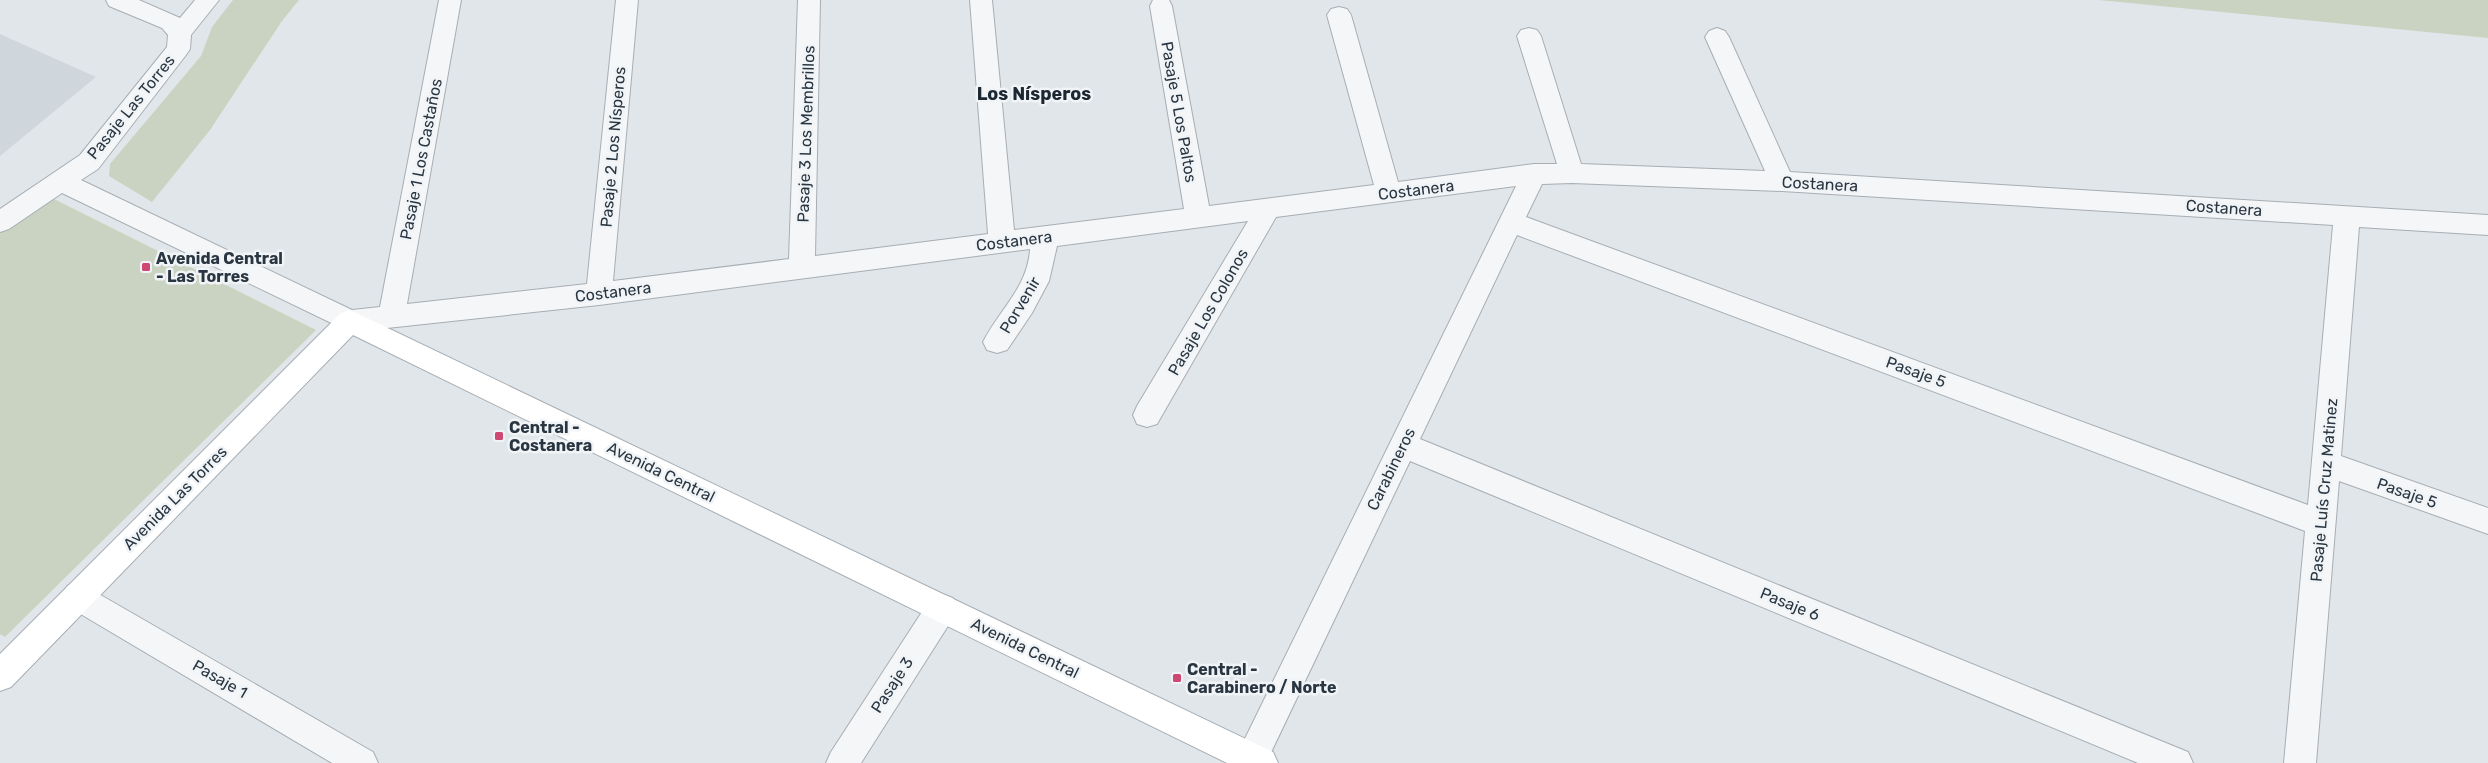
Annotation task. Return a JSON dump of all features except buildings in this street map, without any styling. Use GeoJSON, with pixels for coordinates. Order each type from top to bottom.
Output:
{"type":"FeatureCollection","features":[{"type":"Feature","properties":{"kind":"street"},"geometry":{"type":"LineString","coordinates":[[117,0],[170,22],[180,33]]}},
{"type":"Feature","properties":{"kind":"street","name":"Pasaje Las Torres"},"geometry":{"type":"LineString","coordinates":[[0,222],[89,162],[178,49],[180,33],[208,0]]}},
{"type":"Feature","properties":{"kind":"street","name":"Pasaje 1 Los Castaños"},"geometry":{"type":"LineString","coordinates":[[391,317],[450,0]]}},
{"type":"Feature","properties":{"kind":"street","name":"Pasaje 2 Los Nísperos"},"geometry":{"type":"LineString","coordinates":[[599,294],[627,0]]}},
{"type":"Feature","properties":{"kind":"street","name":"Pasaje 3 Los Membrillos"},"geometry":{"type":"LineString","coordinates":[[802,268],[809,0]]}},
{"type":"Feature","properties":{"kind":"street"},"geometry":{"type":"LineString","coordinates":[[981,0],[1002,242]]}},
{"type":"Feature","properties":{"kind":"street","name":"Pasaje 5 Los Paltos"},"geometry":{"type":"LineString","coordinates":[[1161,6],[1198,218]]}},
{"type":"Feature","properties":{"kind":"street"},"geometry":{"type":"LineString","coordinates":[[1339,16],[1390,193]]}},
{"type":"Feature","properties":{"kind":"street"},"geometry":{"type":"LineString","coordinates":[[1528,36],[1572,173]]}},
{"type":"Feature","properties":{"kind":"street"},"geometry":{"type":"LineString","coordinates":[[1717,37],[1782,181]]}},
{"type":"Feature","properties":{"kind":"street","name":"Costanera"},"geometry":{"type":"LineString","coordinates":[[350,321],[599,294],[1534,174],[1572,173],[1782,181],[2488,225]]}},
{"type":"Feature","properties":{"kind":"street","name":"Carabineros"},"geometry":{"type":"LineString","coordinates":[[1254,761],[1403,445],[1534,174]]}},
{"type":"Feature","properties":{"kind":"street","name":"Avenida Central"},"geometry":{"type":"LineString","coordinates":[[59,181],[1254,761]]}},
{"type":"Feature","properties":{"kind":"street","name":"Pasaje Los Colonos"},"geometry":{"type":"LineString","coordinates":[[1147,415],[1268,208]]}},
{"type":"Feature","properties":{"kind":"street","name":"Pasaje Luís Cruz Matinez"},"geometry":{"type":"LineString","coordinates":[[2300,763],[2347,216]]}},
{"type":"Feature","properties":{"kind":"street","name":"Pasaje 5"},"geometry":{"type":"LineString","coordinates":[[1511,222],[2320,523]]}},
{"type":"Feature","properties":{"kind":"street","name":"Porvenir"},"geometry":{"type":"LineString","coordinates":[[997,342],[1039,278],[1043,264],[1044,237]]}},
{"type":"Feature","properties":{"kind":"street","name":"Avenida Las Torres"},"geometry":{"type":"LineString","coordinates":[[5,663],[78,596],[350,321]]}},
{"type":"Feature","properties":{"kind":"street","name":"Pasaje 6"},"geometry":{"type":"LineString","coordinates":[[1403,445],[2177,763]]}},
{"type":"Feature","properties":{"kind":"street","name":"Pasaje 5"},"geometry":{"type":"LineString","coordinates":[[2326,464],[2488,521]]}},
{"type":"Feature","properties":{"kind":"street","name":"Pasaje 1"},"geometry":{"type":"LineString","coordinates":[[78,596],[362,763]]}},
{"type":"Feature","properties":{"kind":"street","name":"Pasaje 3"},"geometry":{"type":"LineString","coordinates":[[842,763],[942,608]]}},
{"type":"Feature","properties":{"kind":"shaded area"},"geometry":{"type":"Polygon","coordinates":[[[0,34],[96,77],[0,156],[0,34]]]}},
{"type":"Feature","properties":{"kind":"green space"},"geometry":{"type":"Polygon","coordinates":[[[233,0],[299,0],[282,21],[210,130],[152,202],[109,176],[110,164],[201,56],[212,27],[233,0]]]}},
{"type":"Feature","properties":{"kind":"green space"},"geometry":{"type":"Polygon","coordinates":[[[2099,0],[2488,0],[2488,38],[2099,0]]]}},
{"type":"Feature","properties":{"kind":"green space"},"geometry":{"type":"Polygon","coordinates":[[[48,196],[316,330],[5,637],[0,634],[0,230],[48,196]]]}},
{"type":"Feature","properties":{"kind":"place","name":"Avenida Central - Las Torres"},"geometry":{"type":"Point","coordinates":[146,267]}},
{"type":"Feature","properties":{"kind":"place","name":"Central - Costanera"},"geometry":{"type":"Point","coordinates":[499,436]}},
{"type":"Feature","properties":{"kind":"place","name":"Central - Carabinero / Norte"},"geometry":{"type":"Point","coordinates":[1177,678]}},
{"type":"Feature","properties":{"kind":"district","name":"Los Nísperos"},"geometry":{"type":"Point","coordinates":[1034,94]}}]}
